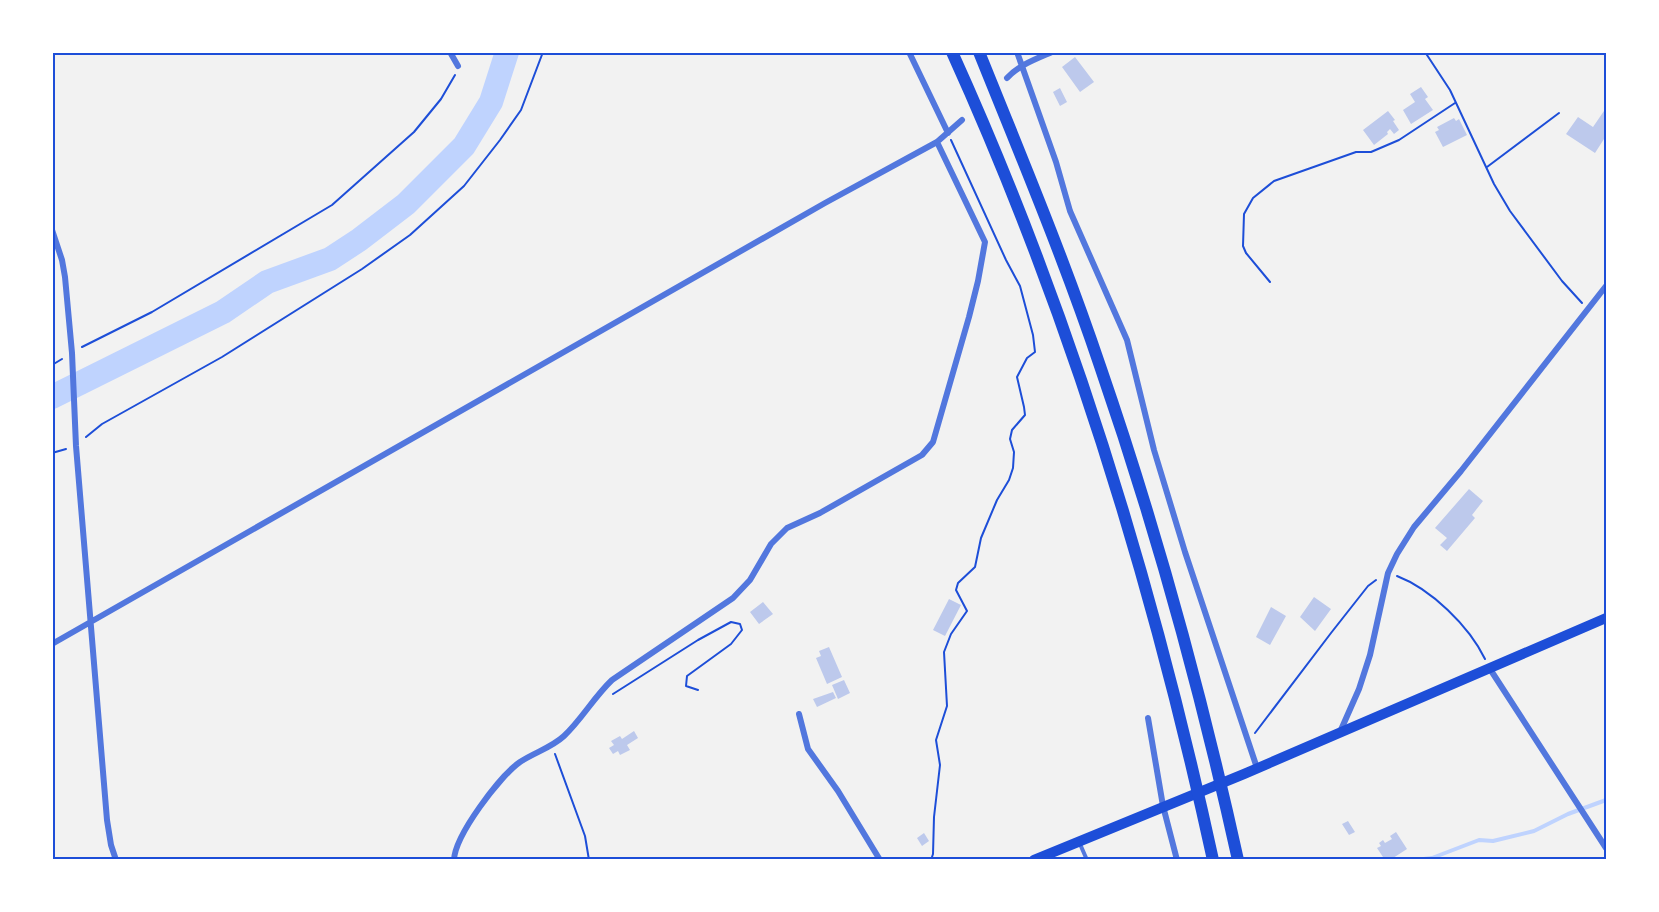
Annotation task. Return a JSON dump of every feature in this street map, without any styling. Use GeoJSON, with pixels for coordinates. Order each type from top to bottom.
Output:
{"type":"FeatureCollection","features":[{"type":"Feature","properties":{"kind":"highway"},"geometry":{"type":"LineString","coordinates":[[952,52],[1036,256],[1116,484],[1184,728],[1213,860]]}},
{"type":"Feature","properties":{"kind":"highway"},"geometry":{"type":"LineString","coordinates":[[979,52],[1058,248],[1137,474],[1206,718],[1238,860]]}},
{"type":"Feature","properties":{"kind":"main road"},"geometry":{"type":"LineString","coordinates":[[1034,860],[1244,774],[1606,618]]}},
{"type":"Feature","properties":{"kind":"street"},"geometry":{"type":"LineString","coordinates":[[450,52],[458,66]]}},
{"type":"Feature","properties":{"kind":"street"},"geometry":{"type":"LineString","coordinates":[[909,52],[948,133]]}},
{"type":"Feature","properties":{"kind":"street"},"geometry":{"type":"LineString","coordinates":[[1017,52],[1056,162],[1070,211],[1127,340],[1154,450],[1257,768]]}},
{"type":"Feature","properties":{"kind":"street"},"geometry":{"type":"LineString","coordinates":[[1007,78],[1023,65],[1052,52]]}},
{"type":"Feature","properties":{"kind":"street"},"geometry":{"type":"LineString","coordinates":[[52,644],[804,215],[937,142],[962,120]]}},
{"type":"Feature","properties":{"kind":"street"},"geometry":{"type":"LineString","coordinates":[[453,860],[473,819],[487,796],[504,775],[541,749],[552,746],[576,723],[594,698],[612,680],[733,598],[750,580],[771,544],[787,528],[820,513],[922,455],[933,442],[969,317],[985,242],[937,142]]}},
{"type":"Feature","properties":{"kind":"street"},"geometry":{"type":"LineString","coordinates":[[52,230],[65,277],[107,820],[116,860]]}},
{"type":"Feature","properties":{"kind":"street"},"geometry":{"type":"LineString","coordinates":[[1340,732],[1359,689],[1370,655],[1388,573],[1396,554],[1414,527],[1461,471],[1606,286]]}},
{"type":"Feature","properties":{"kind":"street"},"geometry":{"type":"LineString","coordinates":[[1490,669],[1606,848]]}},
{"type":"Feature","properties":{"kind":"street"},"geometry":{"type":"LineString","coordinates":[[799,714],[808,749],[838,791],[880,860]]}},
{"type":"Feature","properties":{"kind":"street"},"geometry":{"type":"LineString","coordinates":[[1148,718],[1169,804],[1177,860]]}},
{"type":"Feature","properties":{"kind":"lane"},"geometry":{"type":"LineString","coordinates":[[1079,841],[1087,860]]}},
{"type":"Feature","properties":{"kind":"path"},"geometry":{"type":"LineString","coordinates":[[52,453],[76,442],[102,424],[222,357],[362,269],[410,235],[464,186],[500,140],[521,110],[543,52]]}},
{"type":"Feature","properties":{"kind":"path"},"geometry":{"type":"LineString","coordinates":[[1425,52],[1450,90],[1504,202],[1562,281],[1588,309]]}},
{"type":"Feature","properties":{"kind":"path"},"geometry":{"type":"LineString","coordinates":[[52,365],[152,312],[332,205],[414,132],[441,99],[458,66]]}},
{"type":"Feature","properties":{"kind":"path"},"geometry":{"type":"LineString","coordinates":[[1270,282],[1246,253],[1243,246],[1244,214],[1253,198],[1274,181],[1356,152],[1371,152],[1399,140],[1455,103]]}},
{"type":"Feature","properties":{"kind":"path"},"geometry":{"type":"LineString","coordinates":[[1487,167],[1559,113]]}},
{"type":"Feature","properties":{"kind":"path"},"geometry":{"type":"LineString","coordinates":[[931,860],[940,765],[936,740],[947,706],[944,652],[951,634],[967,611],[956,590],[958,583],[975,567],[981,538],[1013,468],[1012,430],[1024,415],[1017,377],[1027,358],[1035,352],[1033,334],[1020,286],[948,133]]}},
{"type":"Feature","properties":{"kind":"path"},"geometry":{"type":"LineString","coordinates":[[594,698],[604,699],[731,622],[740,624],[742,630],[731,644],[687,676],[686,686],[698,690]]}},
{"type":"Feature","properties":{"kind":"path"},"geometry":{"type":"LineString","coordinates":[[552,746],[585,836],[589,860]]}},
{"type":"Feature","properties":{"kind":"building"},"geometry":{"type":"Polygon","coordinates":[[[1075,57],[1094,82],[1080,92],[1062,67],[1075,57]]]}},
{"type":"Feature","properties":{"kind":"building"},"geometry":{"type":"Polygon","coordinates":[[[1421,87],[1428,97],[1425,99],[1433,110],[1411,124],[1403,110],[1415,102],[1410,94],[1421,87]]]}},
{"type":"Feature","properties":{"kind":"building"},"geometry":{"type":"Polygon","coordinates":[[[1060,88],[1067,102],[1060,106],[1053,92],[1060,88]]]}},
{"type":"Feature","properties":{"kind":"building"},"geometry":{"type":"Polygon","coordinates":[[[1606,108],[1606,141],[1604,139],[1595,153],[1566,134],[1578,117],[1593,127],[1606,108]]]}},
{"type":"Feature","properties":{"kind":"building"},"geometry":{"type":"Polygon","coordinates":[[[1388,111],[1399,130],[1394,134],[1390,129],[1388,134],[1374,145],[1363,130],[1388,111]]]}},
{"type":"Feature","properties":{"kind":"building"},"geometry":{"type":"Polygon","coordinates":[[[1454,118],[1456,121],[1459,119],[1467,135],[1443,147],[1435,132],[1439,130],[1437,127],[1454,118]]]}},
{"type":"Feature","properties":{"kind":"building"},"geometry":{"type":"Polygon","coordinates":[[[1469,489],[1483,501],[1472,515],[1475,518],[1447,551],[1440,545],[1447,538],[1435,528],[1469,489]]]}},
{"type":"Feature","properties":{"kind":"building"},"geometry":{"type":"Polygon","coordinates":[[[1314,597],[1331,609],[1315,631],[1300,617],[1314,597]]]}},
{"type":"Feature","properties":{"kind":"building"},"geometry":{"type":"Polygon","coordinates":[[[949,599],[961,605],[945,636],[933,630],[949,599]]]}},
{"type":"Feature","properties":{"kind":"building"},"geometry":{"type":"Polygon","coordinates":[[[763,602],[773,614],[759,624],[750,612],[763,602]]]}},
{"type":"Feature","properties":{"kind":"building"},"geometry":{"type":"Polygon","coordinates":[[[1271,607],[1286,616],[1270,645],[1256,637],[1271,607]]]}},
{"type":"Feature","properties":{"kind":"building"},"geometry":{"type":"Polygon","coordinates":[[[829,647],[842,677],[827,684],[816,658],[821,656],[819,651],[829,647]]]}},
{"type":"Feature","properties":{"kind":"building"},"geometry":{"type":"Polygon","coordinates":[[[844,680],[850,693],[838,699],[832,685],[844,680]]]}},
{"type":"Feature","properties":{"kind":"building"},"geometry":{"type":"Polygon","coordinates":[[[833,692],[836,698],[817,707],[813,699],[833,692]]]}},
{"type":"Feature","properties":{"kind":"building"},"geometry":{"type":"Polygon","coordinates":[[[634,731],[638,738],[627,745],[630,750],[620,755],[618,751],[613,754],[609,748],[614,745],[611,741],[620,736],[622,739],[634,731]]]}},
{"type":"Feature","properties":{"kind":"building"},"geometry":{"type":"Polygon","coordinates":[[[1348,821],[1355,832],[1349,835],[1342,824],[1348,821]]]}},
{"type":"Feature","properties":{"kind":"building"},"geometry":{"type":"Polygon","coordinates":[[[1396,832],[1407,849],[1390,860],[1385,860],[1377,848],[1381,846],[1379,843],[1383,840],[1385,843],[1392,839],[1390,836],[1396,832]]]}},
{"type":"Feature","properties":{"kind":"building"},"geometry":{"type":"Polygon","coordinates":[[[924,833],[929,841],[922,846],[917,838],[924,833]]]}},
{"type":"Feature","properties":{"kind":"waterway"},"geometry":{"type":"LineString","coordinates":[[52,397],[223,312],[267,282],[330,259],[359,240],[406,204],[464,146],[491,102],[507,52]]}},
{"type":"Feature","properties":{"kind":"waterway"},"geometry":{"type":"LineString","coordinates":[[1415,860],[1432,858],[1479,840],[1493,841],[1534,831],[1568,814],[1606,800]]}}]}
